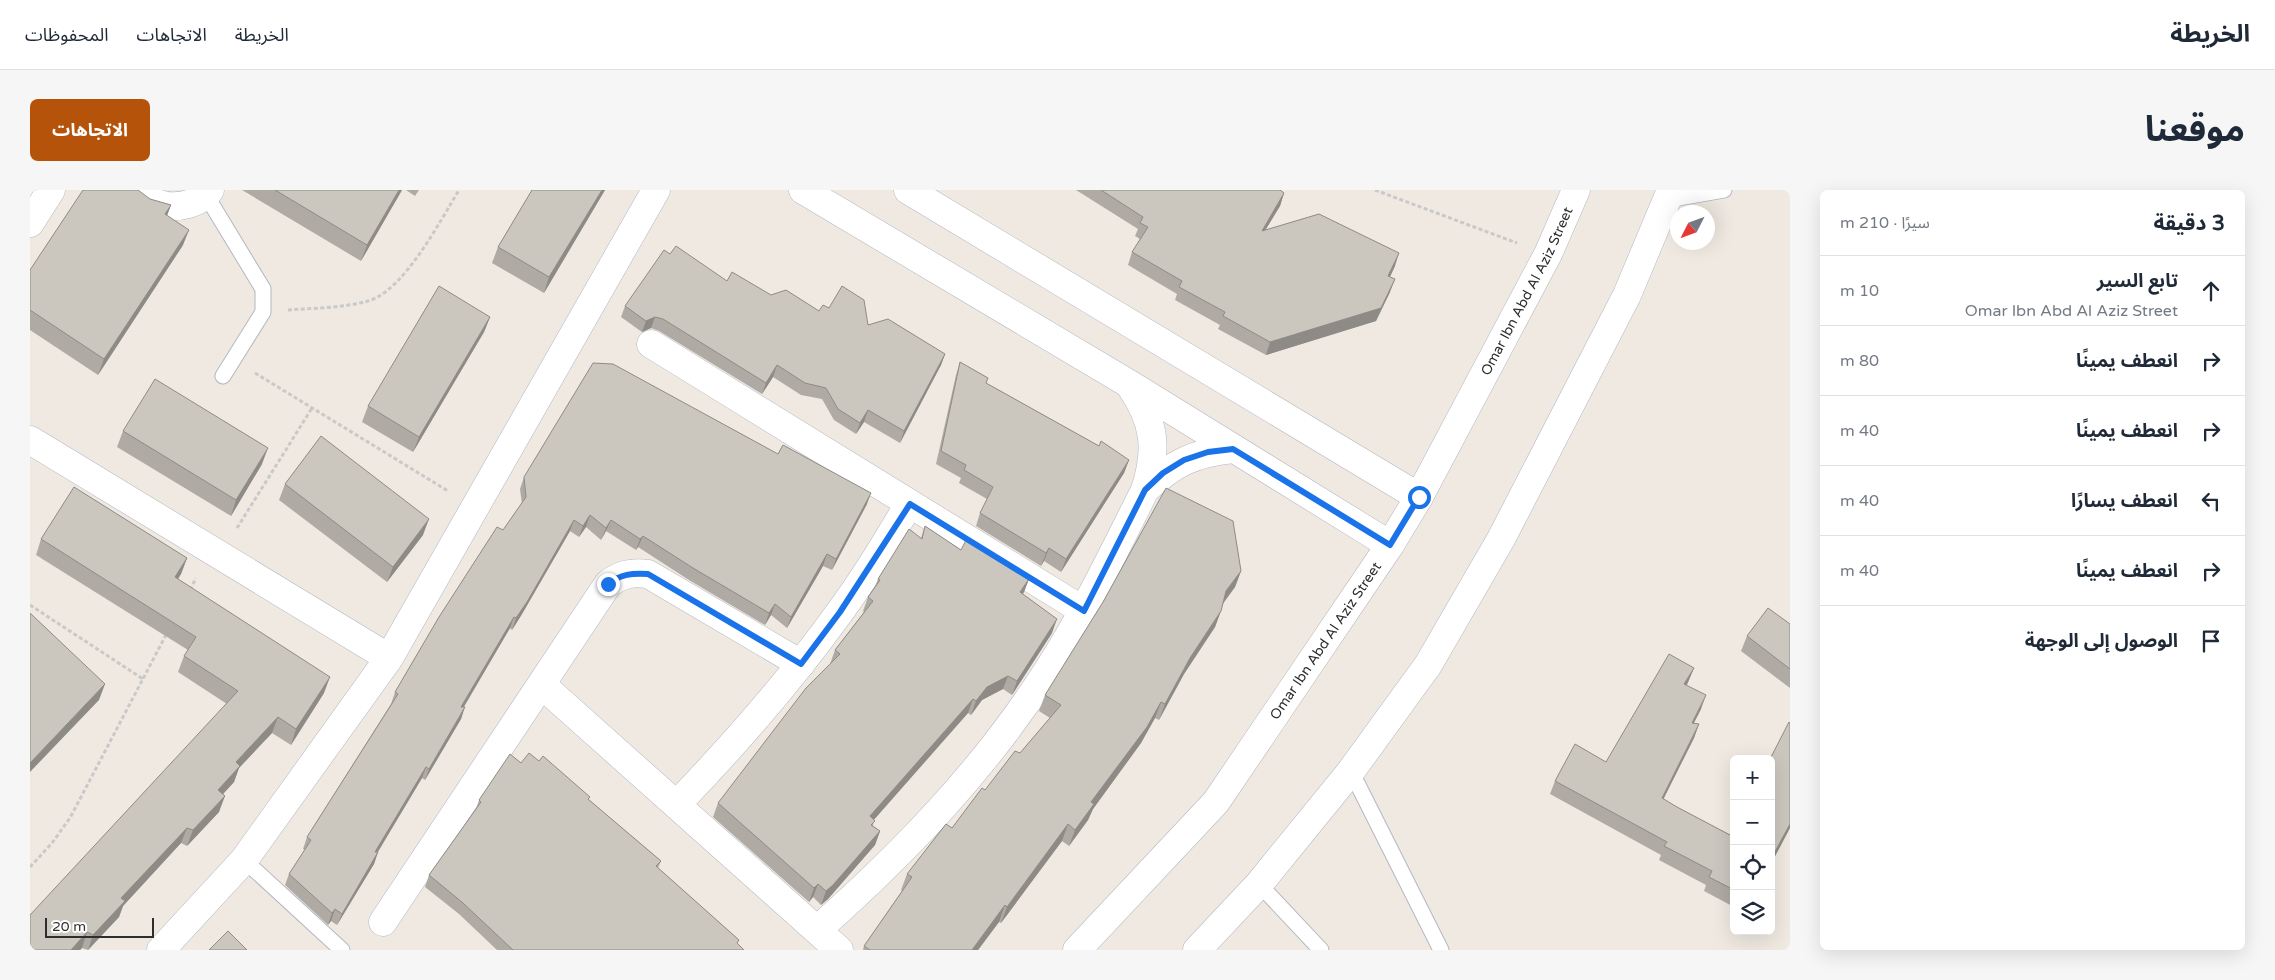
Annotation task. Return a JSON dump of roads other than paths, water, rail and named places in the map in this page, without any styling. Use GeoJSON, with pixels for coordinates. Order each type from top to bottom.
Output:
{"type":"FeatureCollection","features":[{"type":"Feature","properties":{"kind":"street"},"geometry":{"type":"LineString","coordinates":[[30,224],[51,190]]}},
{"type":"Feature","properties":{"kind":"street"},"geometry":{"type":"LineString","coordinates":[[134,190],[162,205],[186,205],[208,192]]}},
{"type":"Feature","properties":{"kind":"street"},"geometry":{"type":"LineString","coordinates":[[161,950],[244,860],[389,658],[656,190]]}},
{"type":"Feature","properties":{"kind":"street"},"geometry":{"type":"LineString","coordinates":[[804,190],[1131,386],[1390,545]]}},
{"type":"Feature","properties":{"kind":"street"},"geometry":{"type":"LineString","coordinates":[[908,190],[1419,497]]}},
{"type":"Feature","properties":{"kind":"street","name":"Omar Ibn Abd Al Aziz Street"},"geometry":{"type":"LineString","coordinates":[[1077,950],[1216,802],[1390,545],[1419,497],[1548,254],[1576,190]]}},
{"type":"Feature","properties":{"kind":"street"},"geometry":{"type":"LineString","coordinates":[[1197,950],[1258,884],[1351,771],[1428,665],[1501,539],[1627,295],[1669,195]]}},
{"type":"Feature","properties":{"kind":"street"},"geometry":{"type":"LineString","coordinates":[[651,344],[1084,611]]}},
{"type":"Feature","properties":{"kind":"street"},"geometry":{"type":"LineString","coordinates":[[817,930],[869,884],[918,835],[965,783],[1008,728],[1048,671],[1084,611],[1145,490],[1152,469],[1154,447],[1151,425],[1143,404],[1131,386]]}},
{"type":"Feature","properties":{"kind":"street"},"geometry":{"type":"LineString","coordinates":[[30,440],[389,658]]}},
{"type":"Feature","properties":{"kind":"street"},"geometry":{"type":"LineString","coordinates":[[1145,490],[1163,473],[1184,460],[1208,452],[1233,449]]}},
{"type":"Feature","properties":{"kind":"street"},"geometry":{"type":"LineString","coordinates":[[677,804],[762,713],[801,664],[850,597],[910,504]]}},
{"type":"Feature","properties":{"kind":"street"},"geometry":{"type":"LineString","coordinates":[[382,922],[608,584],[617,577],[637,573],[648,574],[801,664]]}},
{"type":"Feature","properties":{"kind":"street"},"geometry":{"type":"LineString","coordinates":[[542,685],[839,950]]}},
{"type":"Feature","properties":{"kind":"lane"},"geometry":{"type":"LineString","coordinates":[[1669,195],[1724,190]]}},
{"type":"Feature","properties":{"kind":"lane"},"geometry":{"type":"LineString","coordinates":[[208,192],[264,289],[263,312],[223,376]]}},
{"type":"Feature","properties":{"kind":"lane"},"geometry":{"type":"LineString","coordinates":[[1351,771],[1441,950]]}},
{"type":"Feature","properties":{"kind":"lane"},"geometry":{"type":"LineString","coordinates":[[244,860],[342,950]]}},
{"type":"Feature","properties":{"kind":"lane"},"geometry":{"type":"LineString","coordinates":[[1258,884],[1321,950]]}}]}
